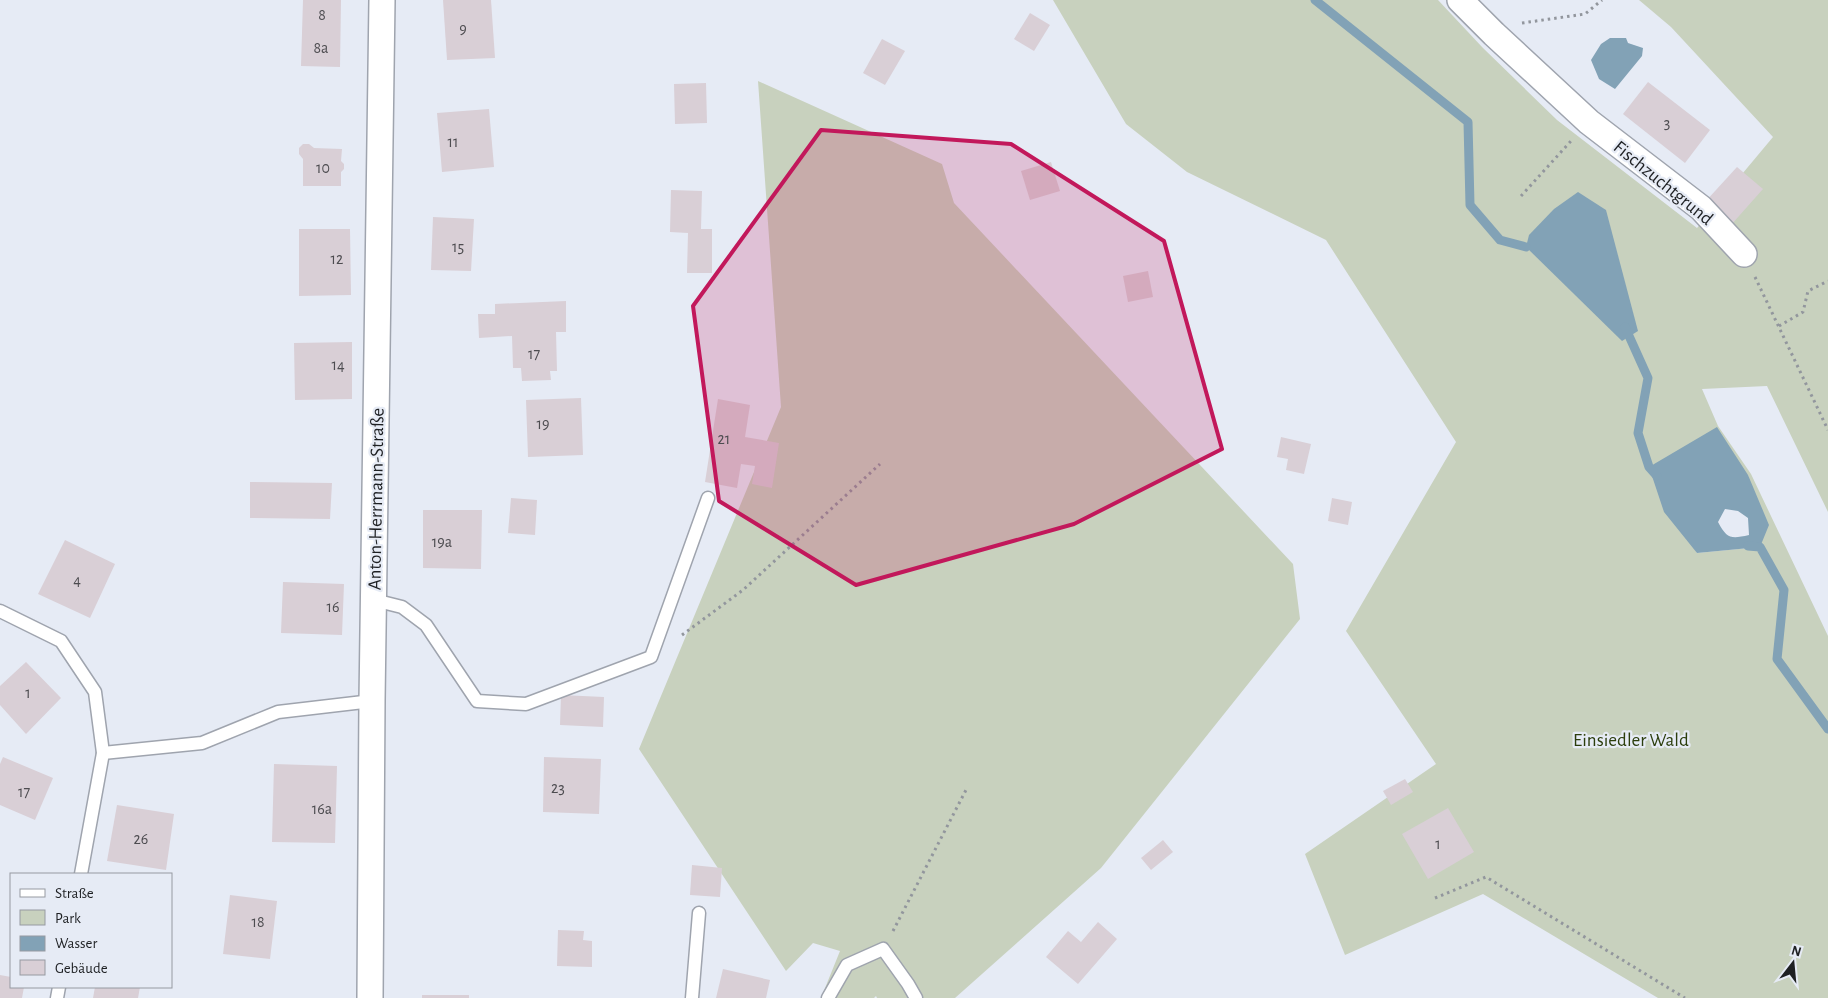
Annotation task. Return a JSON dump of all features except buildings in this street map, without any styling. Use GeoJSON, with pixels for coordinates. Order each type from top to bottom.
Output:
{"type":"FeatureCollection","features":[{"type":"Feature","properties":{"kind":"street","name":"Anton-Herrmann-Straße"},"geometry":{"type":"LineString","coordinates":[[370,998],[372,701],[382,0]]}},
{"type":"Feature","properties":{"kind":"street","name":"Fischzuchtgrund"},"geometry":{"type":"LineString","coordinates":[[1460,0],[1589,122],[1702,208],[1744,254]]}},
{"type":"Feature","properties":{"kind":"lane"},"geometry":{"type":"LineString","coordinates":[[374,600],[402,607],[426,625],[476,701],[526,704],[651,657],[708,498]]}},
{"type":"Feature","properties":{"kind":"lane"},"geometry":{"type":"LineString","coordinates":[[0,611],[61,641],[95,692],[103,753],[80,873]]}},
{"type":"Feature","properties":{"kind":"lane"},"geometry":{"type":"LineString","coordinates":[[103,753],[202,743],[278,712],[372,701]]}},
{"type":"Feature","properties":{"kind":"lane"},"geometry":{"type":"LineString","coordinates":[[692,998],[699,913]]}},
{"type":"Feature","properties":{"kind":"lane"},"geometry":{"type":"LineString","coordinates":[[828,998],[847,965],[883,950],[916,998]]}},
{"type":"Feature","properties":{"kind":"path"},"geometry":{"type":"LineString","coordinates":[[1494,34],[1514,24],[1585,14],[1602,0]]}},
{"type":"Feature","properties":{"kind":"path"},"geometry":{"type":"LineString","coordinates":[[1521,196],[1589,122]]}},
{"type":"Feature","properties":{"kind":"path"},"geometry":{"type":"LineString","coordinates":[[1744,254],[1828,430]]}},
{"type":"Feature","properties":{"kind":"path"},"geometry":{"type":"LineString","coordinates":[[1779,326],[1803,312],[1808,291],[1828,281]]}},
{"type":"Feature","properties":{"kind":"path"},"geometry":{"type":"LineString","coordinates":[[651,657],[743,590],[880,464]]}},
{"type":"Feature","properties":{"kind":"path"},"geometry":{"type":"LineString","coordinates":[[883,950],[967,788]]}},
{"type":"Feature","properties":{"kind":"path"},"geometry":{"type":"LineString","coordinates":[[1435,898],[1486,877],[1685,998]]}},
{"type":"Feature","properties":{"kind":"highlighted area"},"geometry":{"type":"Polygon","coordinates":[[[821,130],[1011,144],[1164,241],[1222,449],[1074,524],[856,585],[719,501],[693,306],[821,130]]]}},
{"type":"Feature","properties":{"kind":"green space","name":"Einsiedler Wald"},"geometry":{"type":"Polygon","coordinates":[[[1053,0],[1438,0],[1483,48],[1557,120],[1697,228],[1773,137],[1671,27],[1639,0],[1828,0],[1828,512],[1767,386],[1702,389],[1718,426],[1751,474],[1828,636],[1828,998],[1658,998],[1483,894],[1345,955],[1305,854],[1436,764],[1346,631],[1456,442],[1326,240],[1187,172],[1126,124],[1053,0]],[[1649,467],[1697,553],[1759,547],[1748,475],[1649,467]]]}},
{"type":"Feature","properties":{"kind":"green space"},"geometry":{"type":"Polygon","coordinates":[[[758,81],[942,164],[954,203],[1293,564],[1300,619],[1101,868],[955,998],[877,998],[876,996],[874,998],[821,998],[840,951],[813,943],[786,971],[639,749],[781,407],[758,81]]]}},
{"type":"Feature","properties":{"kind":"water"},"geometry":{"type":"Polygon","coordinates":[[[1610,38],[1626,38],[1628,43],[1643,48],[1642,56],[1615,89],[1599,79],[1591,60],[1601,44],[1610,38]]]}},
{"type":"Feature","properties":{"kind":"water"},"geometry":{"type":"Polygon","coordinates":[[[1578,192],[1606,210],[1638,331],[1622,341],[1526,247],[1529,235],[1554,209],[1578,192]]]}},
{"type":"Feature","properties":{"kind":"water"},"geometry":{"type":"Polygon","coordinates":[[[1717,427],[1748,475],[1769,525],[1760,547],[1697,553],[1664,512],[1649,467],[1717,427]],[[1725,509],[1718,522],[1727,535],[1738,537],[1749,535],[1748,518],[1738,511],[1725,509]]]}},
{"type":"Feature","properties":{"kind":"waterway"},"geometry":{"type":"LineString","coordinates":[[1315,0],[1468,122],[1470,205],[1500,240],[1526,247]]}},
{"type":"Feature","properties":{"kind":"waterway"},"geometry":{"type":"LineString","coordinates":[[1625,327],[1648,378],[1638,433],[1649,467],[1657,476]]}},
{"type":"Feature","properties":{"kind":"waterway"},"geometry":{"type":"LineString","coordinates":[[1748,546],[1760,547],[1784,590],[1777,659],[1828,729]]}}]}
